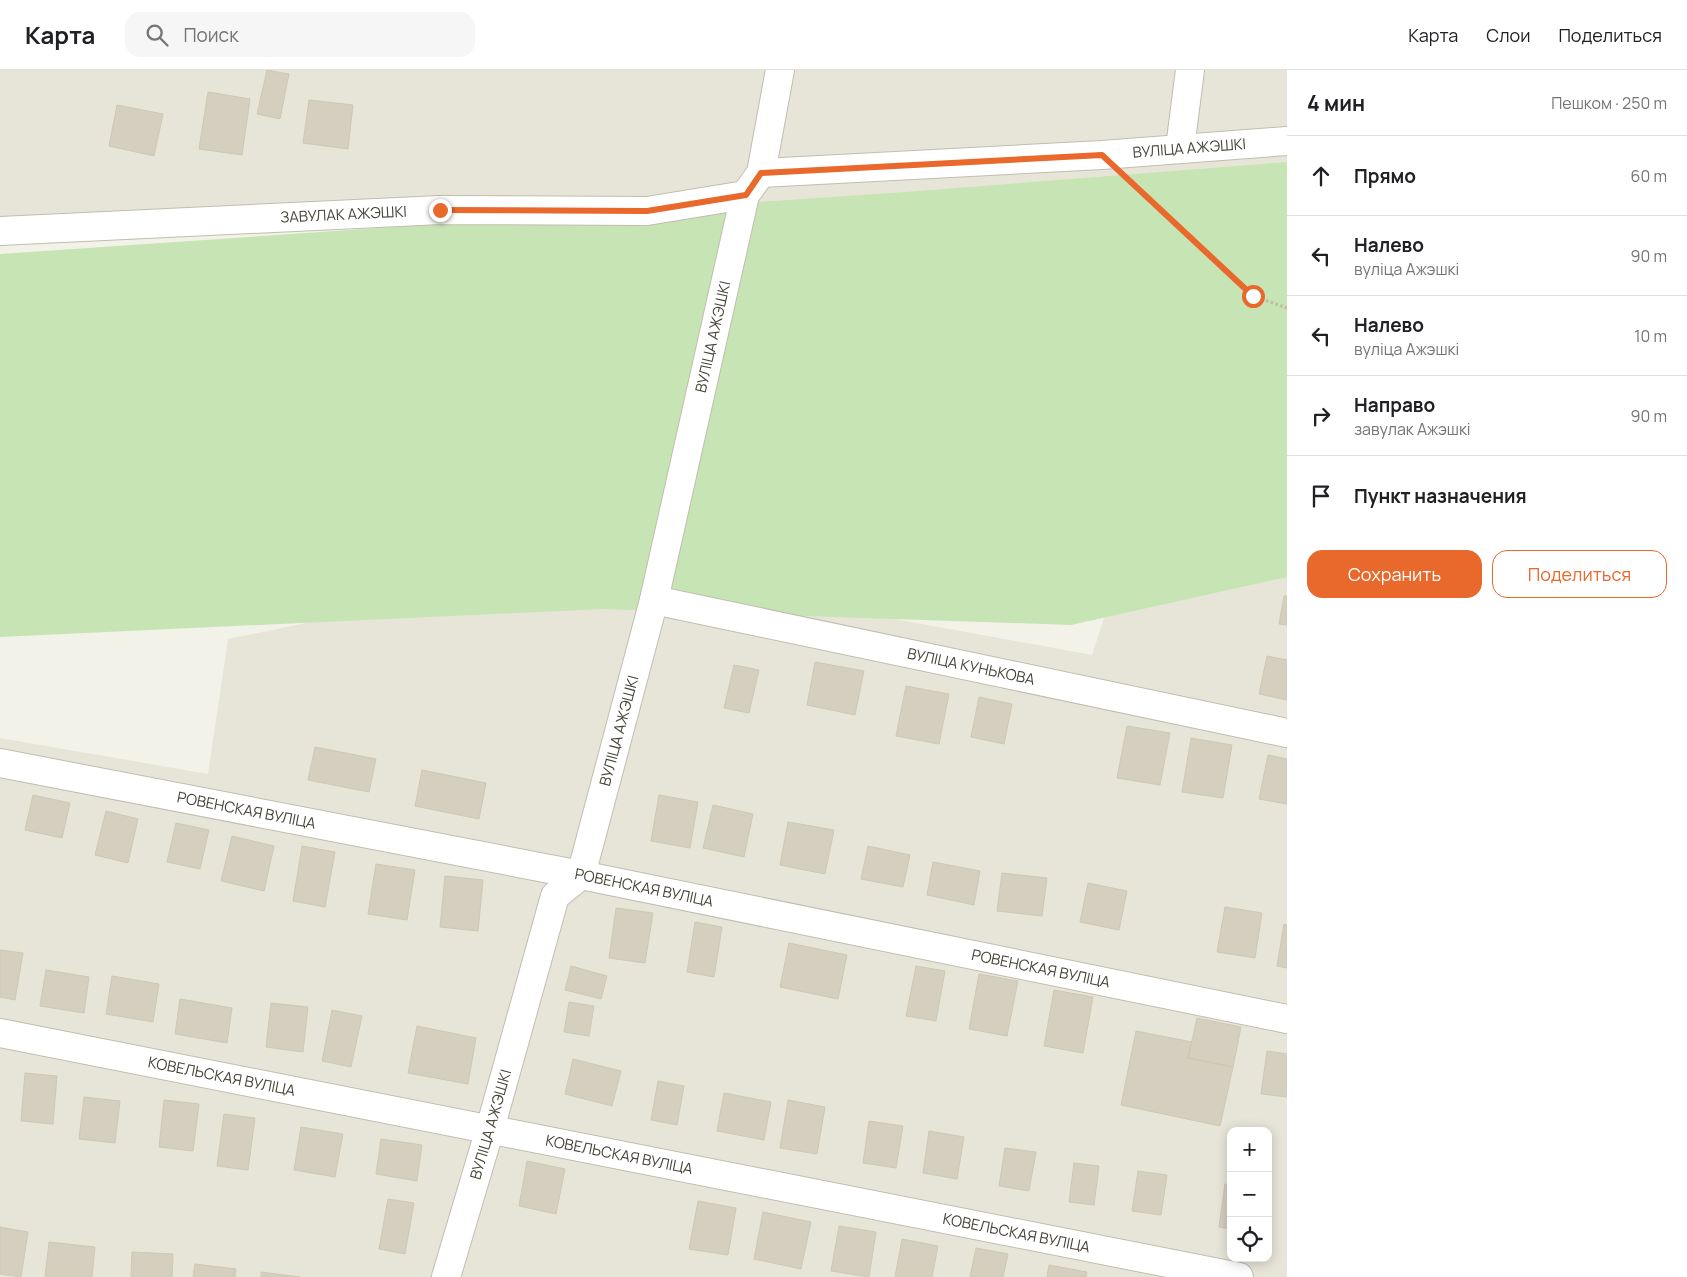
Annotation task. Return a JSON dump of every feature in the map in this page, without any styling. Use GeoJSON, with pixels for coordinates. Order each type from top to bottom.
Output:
{"type":"FeatureCollection","features":[{"type":"Feature","properties":{"kind":"street","name":"ВУЛІЦА АЖЭШКІ"},"geometry":{"type":"LineString","coordinates":[[446,1277],[490,1129],[555,896],[581,875],[654,600],[746,195],[761,173],[780,70]]}},
{"type":"Feature","properties":{"kind":"street"},"geometry":{"type":"LineString","coordinates":[[1180,148],[1190,70]]}},
{"type":"Feature","properties":{"kind":"street","name":"ВУЛІЦА АЖЭШКІ"},"geometry":{"type":"LineString","coordinates":[[761,173],[1102,155],[1180,148],[1287,142]]}},
{"type":"Feature","properties":{"kind":"street","name":"ЗАВУЛАК АЖЭШКІ"},"geometry":{"type":"LineString","coordinates":[[0,231],[440,210],[647,211],[746,195]]}},
{"type":"Feature","properties":{"kind":"street","name":"ВУЛІЦА КУНЬКОВА"},"geometry":{"type":"LineString","coordinates":[[654,600],[1287,733]]}},
{"type":"Feature","properties":{"kind":"street","name":"РОВЕНСКАЯ ВУЛІЦА"},"geometry":{"type":"LineString","coordinates":[[0,764],[581,875],[1287,1018]]}},
{"type":"Feature","properties":{"kind":"street","name":"КОВЕЛЬСКАЯ ВУЛІЦА"},"geometry":{"type":"LineString","coordinates":[[0,1033],[1239,1277]]}},
{"type":"Feature","properties":{"kind":"path"},"geometry":{"type":"LineString","coordinates":[[1102,155],[1253,296],[1287,308]]}},
{"type":"Feature","properties":{"kind":"shaded area"},"geometry":{"type":"Polygon","coordinates":[[[0,70],[1287,70],[1287,174],[0,243],[0,70]]]}},
{"type":"Feature","properties":{"kind":"shaded area"},"geometry":{"type":"Polygon","coordinates":[[[1287,541],[1287,1277],[0,1277],[0,738],[208,774],[228,639],[594,564],[1092,655],[1125,554],[1287,541]]]}},
{"type":"Feature","properties":{"kind":"green space"},"geometry":{"type":"Polygon","coordinates":[[[1287,162],[1287,577],[1071,625],[603,609],[0,637],[0,254],[906,192],[1287,162]]]}},
{"type":"Feature","properties":{"kind":"building"},"geometry":{"type":"Polygon","coordinates":[[[267,70],[289,74],[280,119],[257,114],[267,70]]]}},
{"type":"Feature","properties":{"kind":"building"},"geometry":{"type":"Polygon","coordinates":[[[208,92],[250,99],[242,155],[199,149],[208,92]]]}},
{"type":"Feature","properties":{"kind":"building"},"geometry":{"type":"Polygon","coordinates":[[[309,100],[353,105],[348,149],[303,143],[309,100]]]}},
{"type":"Feature","properties":{"kind":"building"},"geometry":{"type":"Polygon","coordinates":[[[117,105],[163,114],[154,156],[109,146],[117,105]]]}},
{"type":"Feature","properties":{"kind":"building"},"geometry":{"type":"Polygon","coordinates":[[[1284,596],[1287,596],[1287,625],[1279,624],[1284,596]]]}},
{"type":"Feature","properties":{"kind":"building"},"geometry":{"type":"Polygon","coordinates":[[[1267,656],[1287,660],[1287,700],[1259,694],[1267,656]]]}},
{"type":"Feature","properties":{"kind":"building"},"geometry":{"type":"Polygon","coordinates":[[[815,662],[864,671],[855,715],[807,705],[815,662]]]}},
{"type":"Feature","properties":{"kind":"building"},"geometry":{"type":"Polygon","coordinates":[[[734,665],[759,670],[749,713],[724,708],[734,665]]]}},
{"type":"Feature","properties":{"kind":"building"},"geometry":{"type":"Polygon","coordinates":[[[906,686],[949,694],[939,744],[896,736],[906,686]]]}},
{"type":"Feature","properties":{"kind":"building"},"geometry":{"type":"Polygon","coordinates":[[[979,697],[1012,704],[1004,744],[971,737],[979,697]]]}},
{"type":"Feature","properties":{"kind":"building"},"geometry":{"type":"Polygon","coordinates":[[[1127,726],[1170,733],[1160,785],[1117,778],[1127,726]]]}},
{"type":"Feature","properties":{"kind":"building"},"geometry":{"type":"Polygon","coordinates":[[[1191,738],[1232,745],[1223,798],[1182,792],[1191,738]]]}},
{"type":"Feature","properties":{"kind":"building"},"geometry":{"type":"Polygon","coordinates":[[[315,747],[376,759],[369,792],[308,780],[315,747]]]}},
{"type":"Feature","properties":{"kind":"building"},"geometry":{"type":"Polygon","coordinates":[[[1268,755],[1287,759],[1287,804],[1259,799],[1268,755]]]}},
{"type":"Feature","properties":{"kind":"building"},"geometry":{"type":"Polygon","coordinates":[[[422,770],[486,783],[479,819],[415,806],[422,770]]]}},
{"type":"Feature","properties":{"kind":"building"},"geometry":{"type":"Polygon","coordinates":[[[33,795],[70,803],[62,838],[25,830],[33,795]]]}},
{"type":"Feature","properties":{"kind":"building"},"geometry":{"type":"Polygon","coordinates":[[[659,795],[698,802],[690,848],[651,841],[659,795]]]}},
{"type":"Feature","properties":{"kind":"building"},"geometry":{"type":"Polygon","coordinates":[[[713,805],[753,814],[744,857],[703,848],[713,805]]]}},
{"type":"Feature","properties":{"kind":"building"},"geometry":{"type":"Polygon","coordinates":[[[106,811],[138,819],[128,863],[95,855],[106,811]]]}},
{"type":"Feature","properties":{"kind":"building"},"geometry":{"type":"Polygon","coordinates":[[[788,822],[834,830],[825,874],[780,865],[788,822]]]}},
{"type":"Feature","properties":{"kind":"building"},"geometry":{"type":"Polygon","coordinates":[[[176,823],[209,830],[200,869],[167,862],[176,823]]]}},
{"type":"Feature","properties":{"kind":"building"},"geometry":{"type":"Polygon","coordinates":[[[232,836],[274,846],[264,891],[221,881],[232,836]]]}},
{"type":"Feature","properties":{"kind":"building"},"geometry":{"type":"Polygon","coordinates":[[[302,846],[335,852],[325,907],[293,901],[302,846]]]}},
{"type":"Feature","properties":{"kind":"building"},"geometry":{"type":"Polygon","coordinates":[[[868,846],[910,855],[903,887],[861,879],[868,846]]]}},
{"type":"Feature","properties":{"kind":"building"},"geometry":{"type":"Polygon","coordinates":[[[933,862],[980,871],[974,905],[927,895],[933,862]]]}},
{"type":"Feature","properties":{"kind":"building"},"geometry":{"type":"Polygon","coordinates":[[[376,864],[415,870],[407,920],[368,914],[376,864]]]}},
{"type":"Feature","properties":{"kind":"building"},"geometry":{"type":"Polygon","coordinates":[[[1002,873],[1047,878],[1042,916],[997,911],[1002,873]]]}},
{"type":"Feature","properties":{"kind":"building"},"geometry":{"type":"Polygon","coordinates":[[[445,876],[483,880],[478,931],[440,927],[445,876]]]}},
{"type":"Feature","properties":{"kind":"building"},"geometry":{"type":"Polygon","coordinates":[[[1088,883],[1127,891],[1119,930],[1080,922],[1088,883]]]}},
{"type":"Feature","properties":{"kind":"building"},"geometry":{"type":"Polygon","coordinates":[[[1225,907],[1262,913],[1255,958],[1217,952],[1225,907]]]}},
{"type":"Feature","properties":{"kind":"building"},"geometry":{"type":"Polygon","coordinates":[[[616,908],[653,913],[645,963],[609,958],[616,908]]]}},
{"type":"Feature","properties":{"kind":"building"},"geometry":{"type":"Polygon","coordinates":[[[695,922],[722,927],[714,977],[687,972],[695,922]]]}},
{"type":"Feature","properties":{"kind":"building"},"geometry":{"type":"Polygon","coordinates":[[[1284,924],[1287,925],[1287,968],[1277,966],[1284,924]]]}},
{"type":"Feature","properties":{"kind":"building"},"geometry":{"type":"Polygon","coordinates":[[[789,943],[847,955],[838,999],[780,987],[789,943]]]}},
{"type":"Feature","properties":{"kind":"building"},"geometry":{"type":"Polygon","coordinates":[[[0,950],[23,953],[15,1000],[0,997],[0,950]]]}},
{"type":"Feature","properties":{"kind":"building"},"geometry":{"type":"Polygon","coordinates":[[[571,966],[607,976],[601,999],[565,990],[571,966]]]}},
{"type":"Feature","properties":{"kind":"building"},"geometry":{"type":"Polygon","coordinates":[[[916,966],[945,971],[936,1021],[906,1016],[916,966]]]}},
{"type":"Feature","properties":{"kind":"building"},"geometry":{"type":"Polygon","coordinates":[[[46,970],[89,977],[84,1013],[40,1006],[46,970]]]}},
{"type":"Feature","properties":{"kind":"building"},"geometry":{"type":"Polygon","coordinates":[[[979,974],[1018,981],[1007,1036],[969,1029],[979,974]]]}},
{"type":"Feature","properties":{"kind":"building"},"geometry":{"type":"Polygon","coordinates":[[[112,976],[159,984],[153,1022],[106,1014],[112,976]]]}},
{"type":"Feature","properties":{"kind":"building"},"geometry":{"type":"Polygon","coordinates":[[[1054,990],[1093,997],[1083,1053],[1044,1046],[1054,990]]]}},
{"type":"Feature","properties":{"kind":"building"},"geometry":{"type":"Polygon","coordinates":[[[180,999],[232,1008],[227,1043],[175,1034],[180,999]]]}},
{"type":"Feature","properties":{"kind":"building"},"geometry":{"type":"Polygon","coordinates":[[[569,1002],[594,1006],[589,1036],[564,1032],[569,1002]]]}},
{"type":"Feature","properties":{"kind":"building"},"geometry":{"type":"Polygon","coordinates":[[[271,1003],[308,1007],[303,1052],[266,1047],[271,1003]]]}},
{"type":"Feature","properties":{"kind":"building"},"geometry":{"type":"Polygon","coordinates":[[[332,1010],[362,1016],[351,1067],[322,1061],[332,1010]]]}},
{"type":"Feature","properties":{"kind":"building"},"geometry":{"type":"Polygon","coordinates":[[[1197,1018],[1241,1027],[1233,1067],[1188,1058],[1197,1018]]]}},
{"type":"Feature","properties":{"kind":"building"},"geometry":{"type":"Polygon","coordinates":[[[417,1026],[476,1038],[468,1084],[408,1073],[417,1026]]]}},
{"type":"Feature","properties":{"kind":"building"},"geometry":{"type":"Polygon","coordinates":[[[1136,1031],[1192,1042],[1188,1058],[1233,1067],[1220,1126],[1121,1105],[1136,1031]]]}},
{"type":"Feature","properties":{"kind":"building"},"geometry":{"type":"Polygon","coordinates":[[[1267,1051],[1287,1054],[1287,1097],[1261,1094],[1267,1051]]]}},
{"type":"Feature","properties":{"kind":"building"},"geometry":{"type":"Polygon","coordinates":[[[573,1059],[621,1071],[612,1106],[565,1094],[573,1059]]]}},
{"type":"Feature","properties":{"kind":"building"},"geometry":{"type":"Polygon","coordinates":[[[25,1073],[57,1076],[53,1124],[21,1121],[25,1073]]]}},
{"type":"Feature","properties":{"kind":"building"},"geometry":{"type":"Polygon","coordinates":[[[658,1081],[684,1086],[677,1125],[651,1120],[658,1081]]]}},
{"type":"Feature","properties":{"kind":"building"},"geometry":{"type":"Polygon","coordinates":[[[724,1093],[771,1102],[764,1140],[717,1131],[724,1093]]]}},
{"type":"Feature","properties":{"kind":"building"},"geometry":{"type":"Polygon","coordinates":[[[84,1097],[120,1101],[115,1143],[79,1139],[84,1097]]]}},
{"type":"Feature","properties":{"kind":"building"},"geometry":{"type":"Polygon","coordinates":[[[164,1100],[199,1104],[193,1151],[159,1147],[164,1100]]]}},
{"type":"Feature","properties":{"kind":"building"},"geometry":{"type":"Polygon","coordinates":[[[788,1100],[825,1107],[817,1154],[780,1148],[788,1100]]]}},
{"type":"Feature","properties":{"kind":"building"},"geometry":{"type":"Polygon","coordinates":[[[224,1114],[255,1118],[248,1170],[217,1166],[224,1114]]]}},
{"type":"Feature","properties":{"kind":"building"},"geometry":{"type":"Polygon","coordinates":[[[869,1121],[903,1126],[896,1168],[863,1163],[869,1121]]]}},
{"type":"Feature","properties":{"kind":"building"},"geometry":{"type":"Polygon","coordinates":[[[301,1127],[343,1134],[335,1177],[294,1170],[301,1127]]]}},
{"type":"Feature","properties":{"kind":"building"},"geometry":{"type":"Polygon","coordinates":[[[929,1131],[964,1137],[957,1179],[923,1173],[929,1131]]]}},
{"type":"Feature","properties":{"kind":"building"},"geometry":{"type":"Polygon","coordinates":[[[381,1139],[422,1145],[417,1181],[376,1174],[381,1139]]]}},
{"type":"Feature","properties":{"kind":"building"},"geometry":{"type":"Polygon","coordinates":[[[1005,1148],[1036,1152],[1029,1191],[999,1186],[1005,1148]]]}},
{"type":"Feature","properties":{"kind":"building"},"geometry":{"type":"Polygon","coordinates":[[[527,1161],[565,1169],[556,1214],[519,1206],[527,1161]]]}},
{"type":"Feature","properties":{"kind":"building"},"geometry":{"type":"Polygon","coordinates":[[[1074,1163],[1099,1166],[1094,1205],[1069,1202],[1074,1163]]]}},
{"type":"Feature","properties":{"kind":"building"},"geometry":{"type":"Polygon","coordinates":[[[1138,1171],[1167,1175],[1161,1215],[1132,1211],[1138,1171]]]}},
{"type":"Feature","properties":{"kind":"building"},"geometry":{"type":"Polygon","coordinates":[[[1225,1184],[1227,1184],[1227,1228],[1219,1227],[1225,1184]]]}},
{"type":"Feature","properties":{"kind":"building"},"geometry":{"type":"Polygon","coordinates":[[[388,1199],[414,1203],[405,1254],[379,1249],[388,1199]]]}},
{"type":"Feature","properties":{"kind":"building"},"geometry":{"type":"Polygon","coordinates":[[[698,1201],[736,1208],[728,1255],[689,1249],[698,1201]]]}},
{"type":"Feature","properties":{"kind":"building"},"geometry":{"type":"Polygon","coordinates":[[[763,1212],[811,1222],[801,1269],[754,1259],[763,1212]]]}},
{"type":"Feature","properties":{"kind":"building"},"geometry":{"type":"Polygon","coordinates":[[[839,1226],[876,1232],[869,1277],[831,1271],[839,1226]]]}},
{"type":"Feature","properties":{"kind":"building"},"geometry":{"type":"Polygon","coordinates":[[[0,1227],[28,1232],[21,1277],[0,1274],[0,1227]]]}},
{"type":"Feature","properties":{"kind":"building"},"geometry":{"type":"Polygon","coordinates":[[[902,1239],[938,1246],[932,1277],[895,1277],[902,1239]]]}},
{"type":"Feature","properties":{"kind":"building"},"geometry":{"type":"Polygon","coordinates":[[[49,1242],[95,1247],[92,1277],[45,1277],[49,1242]]]}},
{"type":"Feature","properties":{"kind":"building"},"geometry":{"type":"Polygon","coordinates":[[[976,1248],[1008,1254],[1003,1277],[970,1277],[976,1248]]]}},
{"type":"Feature","properties":{"kind":"building"},"geometry":{"type":"Polygon","coordinates":[[[132,1252],[173,1254],[172,1277],[131,1277],[132,1252]]]}},
{"type":"Feature","properties":{"kind":"building"},"geometry":{"type":"Polygon","coordinates":[[[195,1264],[236,1269],[235,1277],[193,1277],[195,1264]]]}},
{"type":"Feature","properties":{"kind":"building"},"geometry":{"type":"Polygon","coordinates":[[[1049,1265],[1087,1272],[1086,1277],[1047,1277],[1049,1265]]]}},
{"type":"Feature","properties":{"kind":"building"},"geometry":{"type":"Polygon","coordinates":[[[261,1272],[300,1277],[261,1277],[261,1272]]]}},
{"type":"Feature","properties":{"kind":"route"},"geometry":{"type":"LineString","coordinates":[[440,210],[647,211],[746,195],[761,173],[1102,155],[1253,296]]}}]}
